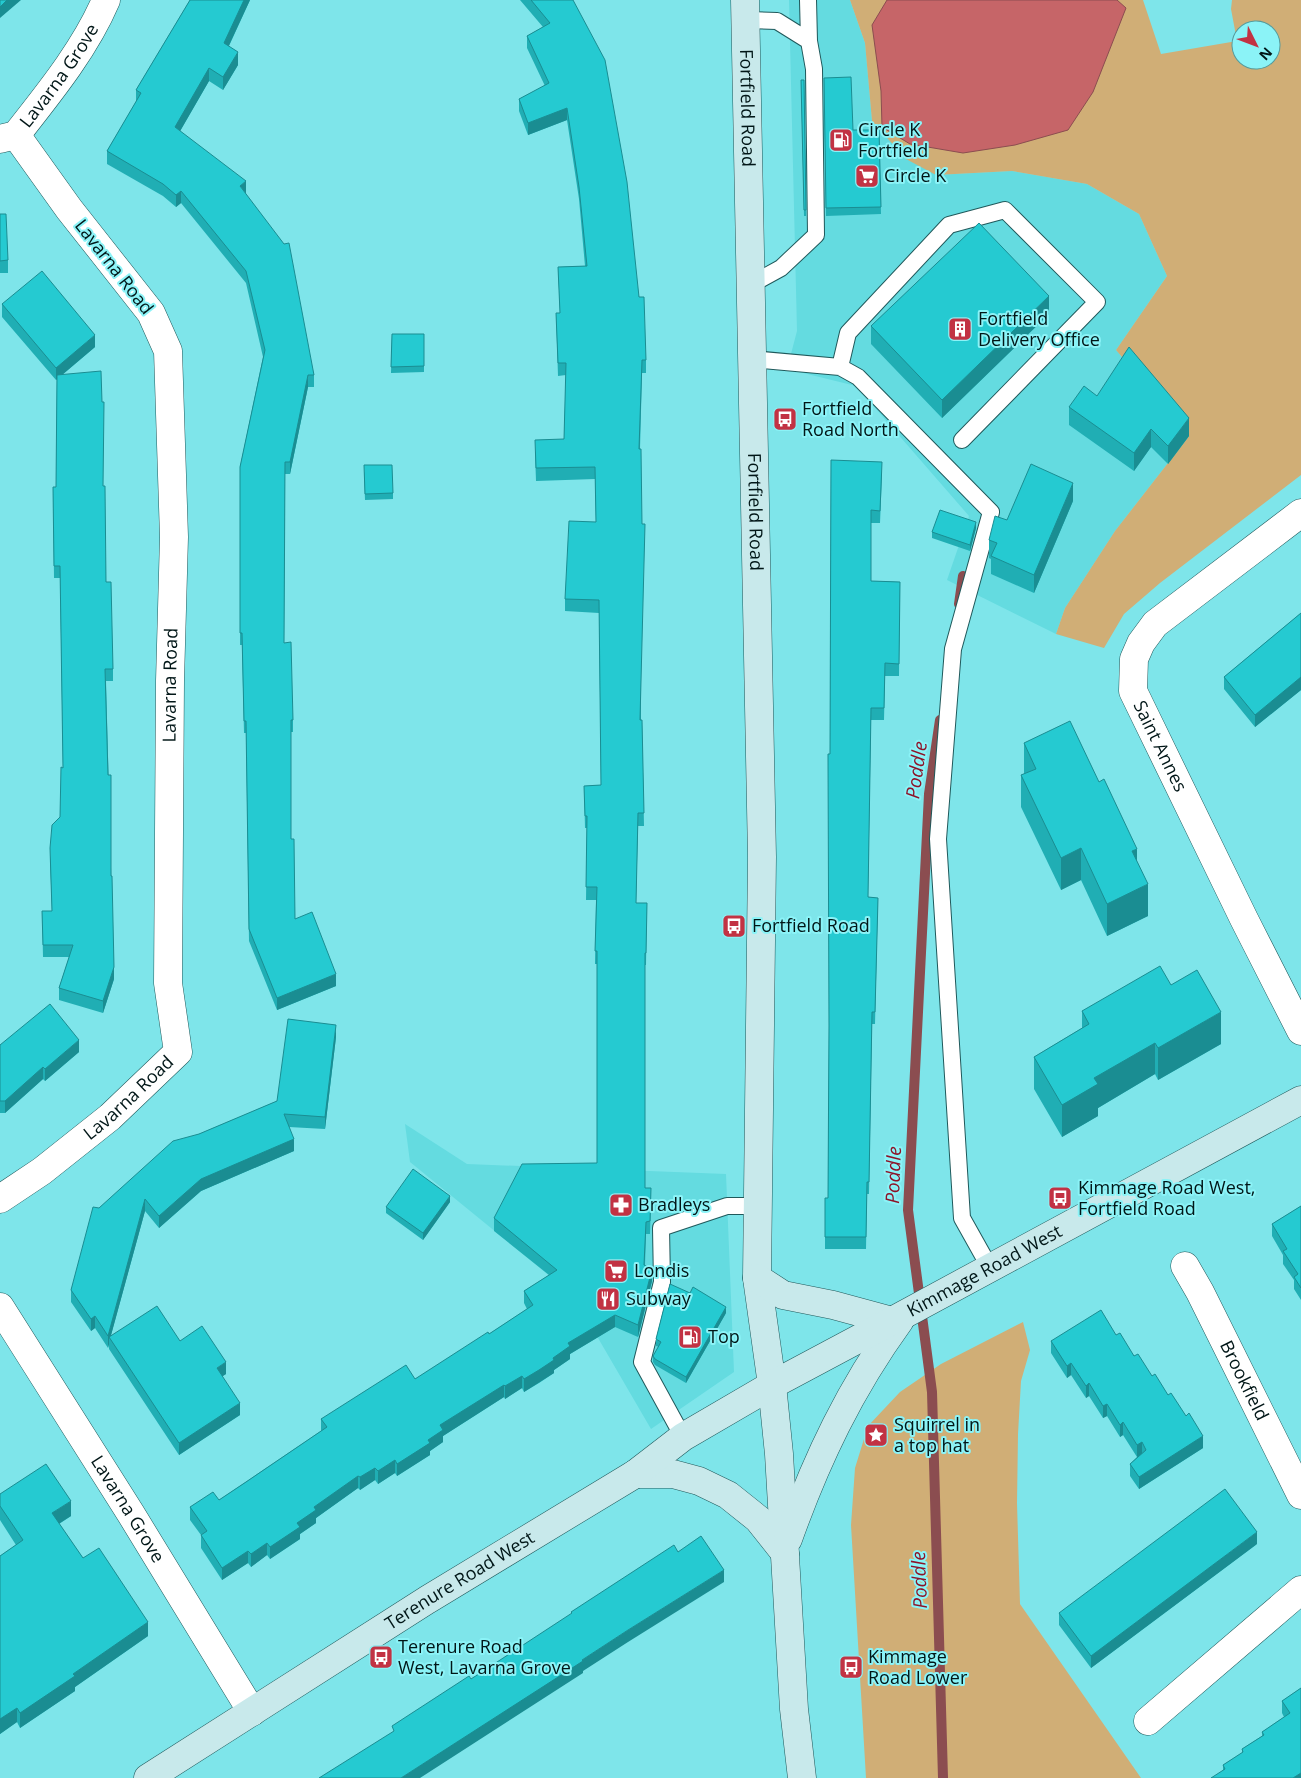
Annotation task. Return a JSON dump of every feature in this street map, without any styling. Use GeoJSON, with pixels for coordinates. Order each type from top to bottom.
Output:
{"type":"FeatureCollection","features":[{"type":"Feature","properties":{"kind":"main road","name":"Fortfield Road"},"geometry":{"type":"LineString","coordinates":[[746,10],[762,857],[757,1278],[772,1385]]}},
{"type":"Feature","properties":{"kind":"main road","name":"Kimmage Road West"},"geometry":{"type":"LineString","coordinates":[[772,1385],[1301,1100]]}},
{"type":"Feature","properties":{"kind":"main road"},"geometry":{"type":"LineString","coordinates":[[757,1278],[783,1295],[898,1318],[835,1425],[804,1494],[785,1551]]}},
{"type":"Feature","properties":{"kind":"main road"},"geometry":{"type":"LineString","coordinates":[[772,1385],[779,1454],[794,1710],[802,1778]]}},
{"type":"Feature","properties":{"kind":"main road","name":"Terenure Road West"},"geometry":{"type":"LineString","coordinates":[[148,1778],[427,1600],[635,1474],[683,1437],[772,1385]]}},
{"type":"Feature","properties":{"kind":"main road"},"geometry":{"type":"LineString","coordinates":[[635,1474],[673,1474],[699,1481],[728,1495],[758,1519],[785,1551]]}},
{"type":"Feature","properties":{"kind":"street","name":"Lavarna Grove"},"geometry":{"type":"LineString","coordinates":[[8,137],[53,87],[91,30],[106,0]]}},
{"type":"Feature","properties":{"kind":"street","name":"Lavarna Road"},"geometry":{"type":"LineString","coordinates":[[0,1199],[42,1171],[110,1117],[178,1052],[168,983],[170,691],[174,537],[168,351],[152,313],[69,209],[8,137]]}},
{"type":"Feature","properties":{"kind":"street","name":"Saint Annes"},"geometry":{"type":"LineString","coordinates":[[1301,513],[1155,624],[1141,643],[1134,659],[1133,692],[1301,1031]]}},
{"type":"Feature","properties":{"kind":"street","name":"Brookfield"},"geometry":{"type":"LineString","coordinates":[[1185,1266],[1200,1292],[1301,1495]]}},
{"type":"Feature","properties":{"kind":"street","name":"Lavarna Grove"},"geometry":{"type":"LineString","coordinates":[[0,1307],[131,1514],[252,1712]]}},
{"type":"Feature","properties":{"kind":"street"},"geometry":{"type":"LineString","coordinates":[[1148,1721],[1301,1590]]}},
{"type":"Feature","properties":{"kind":"lane"},"geometry":{"type":"LineString","coordinates":[[750,285],[781,268],[816,235],[814,69],[809,41],[808,0]]}},
{"type":"Feature","properties":{"kind":"lane"},"geometry":{"type":"LineString","coordinates":[[746,10],[777,21],[809,41]]}},
{"type":"Feature","properties":{"kind":"lane"},"geometry":{"type":"LineString","coordinates":[[840,367],[848,333],[949,225],[1005,210],[1097,302],[962,440]]}},
{"type":"Feature","properties":{"kind":"lane"},"geometry":{"type":"LineString","coordinates":[[752,359],[840,367],[858,377],[991,512],[953,649],[938,839],[962,1218],[990,1268]]}},
{"type":"Feature","properties":{"kind":"lane"},"geometry":{"type":"LineString","coordinates":[[683,1437],[642,1362],[662,1282],[661,1228],[727,1206],[757,1206]]}},
{"type":"Feature","properties":{"kind":"shaded area"},"geometry":{"type":"Polygon","coordinates":[[[789,0],[850,0],[865,43],[872,121],[936,175],[1012,171],[1087,184],[1139,214],[1167,276],[1116,350],[1189,436],[1115,531],[1065,608],[1056,634],[947,580],[969,516],[856,386],[787,369],[797,331],[789,0]]]}},
{"type":"Feature","properties":{"kind":"shaded area"},"geometry":{"type":"Polygon","coordinates":[[[850,0],[1143,0],[1161,54],[1231,42],[1231,70],[1281,70],[1281,20],[1233,20],[1232,0],[1301,0],[1301,475],[1160,583],[1124,614],[1104,648],[1056,634],[1065,608],[1115,531],[1189,436],[1116,350],[1167,276],[1139,214],[1087,184],[1012,171],[936,175],[906,159],[872,121],[865,43],[850,0]]]}},
{"type":"Feature","properties":{"kind":"shaded area"},"geometry":{"type":"Polygon","coordinates":[[[887,0],[1117,0],[1126,8],[1093,92],[1068,130],[1015,145],[963,153],[910,144],[882,127],[881,91],[872,25],[887,0]]]}},
{"type":"Feature","properties":{"kind":"shaded area"},"geometry":{"type":"Polygon","coordinates":[[[405,1124],[467,1164],[726,1174],[734,1372],[651,1429],[573,1295],[410,1162],[405,1124]]]}},
{"type":"Feature","properties":{"kind":"shaded area"},"geometry":{"type":"Polygon","coordinates":[[[1023,1322],[1030,1350],[1021,1381],[1018,1434],[1017,1503],[1020,1604],[1141,1778],[866,1778],[851,1525],[855,1468],[868,1426],[900,1392],[941,1364],[1023,1322]]]}},
{"type":"Feature","properties":{"kind":"building"},"geometry":{"type":"Polygon","coordinates":[[[0,0],[7,0],[0,7],[0,0]]]}},
{"type":"Feature","properties":{"kind":"building"},"geometry":{"type":"Polygon","coordinates":[[[190,0],[244,0],[224,43],[238,52],[223,77],[209,68],[175,127],[246,181],[240,186],[284,244],[289,243],[314,375],[308,375],[290,462],[285,462],[284,643],[291,642],[293,720],[291,720],[291,839],[294,839],[295,919],[312,912],[336,974],[277,998],[249,929],[246,721],[244,721],[242,633],[240,633],[240,467],[265,350],[246,271],[181,191],[176,195],[163,184],[107,151],[141,93],[136,90],[190,0]]]}},
{"type":"Feature","properties":{"kind":"building"},"geometry":{"type":"Polygon","coordinates":[[[531,0],[573,0],[605,60],[627,182],[639,297],[644,297],[646,360],[642,360],[639,449],[641,449],[642,524],[645,524],[640,720],[642,720],[644,813],[638,813],[636,903],[647,903],[645,953],[645,1188],[651,1188],[650,1221],[646,1222],[644,1265],[652,1269],[638,1325],[615,1315],[568,1343],[570,1346],[539,1370],[524,1379],[522,1376],[504,1385],[440,1425],[443,1430],[428,1440],[430,1443],[397,1464],[395,1460],[378,1471],[375,1468],[360,1477],[358,1476],[314,1507],[316,1510],[297,1523],[300,1527],[270,1547],[267,1543],[251,1554],[248,1551],[222,1568],[201,1535],[207,1531],[190,1507],[213,1492],[219,1500],[327,1427],[321,1419],[406,1365],[415,1379],[533,1305],[524,1291],[557,1270],[494,1218],[522,1164],[597,1163],[597,951],[595,951],[597,887],[586,887],[587,816],[585,816],[584,786],[601,785],[599,600],[565,599],[569,521],[596,522],[595,467],[536,468],[535,440],[564,439],[566,363],[558,363],[556,313],[560,313],[558,267],[587,266],[579,187],[567,108],[528,123],[519,99],[549,83],[527,36],[550,23],[531,0]]]}},
{"type":"Feature","properties":{"kind":"building"},"geometry":{"type":"Polygon","coordinates":[[[851,77],[853,130],[879,130],[881,207],[826,208],[824,78],[851,77]]]}},
{"type":"Feature","properties":{"kind":"building"},"geometry":{"type":"Polygon","coordinates":[[[801,80],[804,80],[806,210],[804,210],[801,80]]]}},
{"type":"Feature","properties":{"kind":"building"},"geometry":{"type":"Polygon","coordinates":[[[0,214],[6,214],[8,260],[0,261],[0,214]]]}},
{"type":"Feature","properties":{"kind":"building","name":"Fortfield Delivery Office"},"geometry":{"type":"Polygon","coordinates":[[[979,223],[1049,296],[942,400],[871,326],[979,223]]]}},
{"type":"Feature","properties":{"kind":"building"},"geometry":{"type":"Polygon","coordinates":[[[42,271],[95,335],[56,368],[2,304],[42,271]]]}},
{"type":"Feature","properties":{"kind":"building"},"geometry":{"type":"Polygon","coordinates":[[[392,334],[424,334],[424,366],[391,367],[392,334]]]}},
{"type":"Feature","properties":{"kind":"building"},"geometry":{"type":"Polygon","coordinates":[[[1129,347],[1189,418],[1168,446],[1151,429],[1134,453],[1069,407],[1084,386],[1097,396],[1129,347]]]}},
{"type":"Feature","properties":{"kind":"building"},"geometry":{"type":"Polygon","coordinates":[[[101,371],[102,402],[104,402],[103,486],[105,486],[106,582],[111,582],[113,669],[105,669],[108,775],[111,775],[111,876],[114,967],[103,1001],[59,988],[73,945],[43,945],[42,911],[52,911],[50,848],[52,825],[60,817],[61,767],[63,768],[60,566],[54,566],[53,487],[56,487],[57,375],[101,371]]]}},
{"type":"Feature","properties":{"kind":"building"},"geometry":{"type":"Polygon","coordinates":[[[831,460],[882,462],[880,511],[871,510],[871,581],[900,582],[899,664],[885,663],[884,708],[871,708],[868,897],[878,898],[875,1012],[872,1012],[869,1182],[867,1182],[866,1237],[825,1237],[825,1198],[828,1198],[828,754],[830,754],[831,460]]]}},
{"type":"Feature","properties":{"kind":"building"},"geometry":{"type":"Polygon","coordinates":[[[1031,464],[1073,483],[1034,575],[991,556],[997,543],[989,540],[995,516],[1007,520],[1031,464]]]}},
{"type":"Feature","properties":{"kind":"building"},"geometry":{"type":"Polygon","coordinates":[[[364,465],[392,465],[393,493],[365,494],[364,465]]]}},
{"type":"Feature","properties":{"kind":"building"},"geometry":{"type":"Polygon","coordinates":[[[940,510],[976,522],[970,545],[932,532],[940,510]]]}},
{"type":"Feature","properties":{"kind":"building"},"geometry":{"type":"Polygon","coordinates":[[[1301,613],[1301,677],[1255,715],[1224,677],[1301,613]]]}},
{"type":"Feature","properties":{"kind":"building"},"geometry":{"type":"Polygon","coordinates":[[[1070,721],[1099,782],[1104,779],[1137,849],[1132,851],[1148,884],[1107,904],[1081,848],[1061,858],[1021,775],[1036,769],[1024,743],[1070,721]]]}},
{"type":"Feature","properties":{"kind":"building"},"geometry":{"type":"Polygon","coordinates":[[[1160,966],[1171,985],[1197,970],[1221,1012],[1158,1048],[1155,1043],[1094,1078],[1098,1084],[1062,1105],[1034,1057],[1089,1024],[1082,1011],[1160,966]]]}},
{"type":"Feature","properties":{"kind":"building"},"geometry":{"type":"Polygon","coordinates":[[[50,1004],[79,1040],[45,1069],[43,1067],[5,1101],[0,1101],[0,1045],[50,1004]]]}},
{"type":"Feature","properties":{"kind":"building"},"geometry":{"type":"Polygon","coordinates":[[[288,1019],[336,1025],[325,1117],[284,1114],[294,1139],[201,1179],[159,1216],[145,1199],[108,1336],[95,1316],[91,1319],[71,1290],[93,1207],[99,1208],[173,1141],[199,1134],[277,1101],[288,1019]]]}},
{"type":"Feature","properties":{"kind":"building"},"geometry":{"type":"Polygon","coordinates":[[[413,1169],[450,1196],[423,1233],[386,1207],[413,1169]]]}},
{"type":"Feature","properties":{"kind":"building"},"geometry":{"type":"Polygon","coordinates":[[[1301,1206],[1301,1288],[1294,1277],[1298,1274],[1283,1251],[1287,1249],[1272,1224],[1301,1206]]]}},
{"type":"Feature","properties":{"kind":"building"},"geometry":{"type":"Polygon","coordinates":[[[670,1284],[690,1293],[693,1287],[726,1307],[686,1377],[653,1356],[661,1342],[656,1339],[670,1284]]]}},
{"type":"Feature","properties":{"kind":"building"},"geometry":{"type":"Polygon","coordinates":[[[157,1306],[180,1341],[202,1326],[226,1362],[217,1368],[240,1403],[179,1443],[109,1337],[157,1306]]]}},
{"type":"Feature","properties":{"kind":"building"},"geometry":{"type":"Polygon","coordinates":[[[1101,1310],[1116,1335],[1120,1333],[1134,1356],[1138,1354],[1152,1376],[1155,1374],[1168,1395],[1171,1393],[1186,1416],[1189,1413],[1203,1436],[1139,1477],[1130,1464],[1146,1450],[1142,1442],[1137,1445],[1123,1422],[1120,1425],[1107,1404],[1103,1406],[1089,1383],[1086,1386],[1071,1363],[1067,1366],[1051,1341],[1101,1310]]]}},
{"type":"Feature","properties":{"kind":"building"},"geometry":{"type":"Polygon","coordinates":[[[46,1464],[71,1501],[52,1513],[83,1558],[99,1548],[148,1622],[73,1674],[75,1676],[20,1713],[17,1708],[0,1719],[0,1556],[23,1540],[0,1506],[0,1494],[46,1464]]]}},
{"type":"Feature","properties":{"kind":"building"},"geometry":{"type":"Polygon","coordinates":[[[1225,1489],[1257,1532],[1091,1656],[1059,1613],[1225,1489]]]}},
{"type":"Feature","properties":{"kind":"building"},"geometry":{"type":"Polygon","coordinates":[[[701,1536],[724,1570],[628,1630],[401,1778],[319,1778],[394,1731],[392,1726],[469,1676],[471,1679],[674,1545],[678,1552],[701,1536]]]}},
{"type":"Feature","properties":{"kind":"building"},"geometry":{"type":"Polygon","coordinates":[[[1301,1688],[1301,1773],[1293,1778],[1211,1778],[1225,1769],[1223,1765],[1243,1752],[1242,1749],[1264,1735],[1262,1732],[1290,1713],[1282,1701],[1301,1688]]]}},
{"type":"Feature","properties":{"kind":"waterway","name":"Poddle"},"geometry":{"type":"LineString","coordinates":[[959,604],[963,576]]}},
{"type":"Feature","properties":{"kind":"waterway","name":"Poddle"},"geometry":{"type":"LineString","coordinates":[[940,720],[929,794],[908,1210],[932,1392],[943,1778]]}},
{"type":"Feature","properties":{"kind":"place","name":"Circle K Fortfield"},"geometry":{"type":"Point","coordinates":[841,140]}},
{"type":"Feature","properties":{"kind":"place","name":"Circle K"},"geometry":{"type":"Point","coordinates":[867,176]}},
{"type":"Feature","properties":{"kind":"place","name":"Fortfield Delivery Office"},"geometry":{"type":"Point","coordinates":[960,329]}},
{"type":"Feature","properties":{"kind":"place","name":"Fortfield Road North"},"geometry":{"type":"Point","coordinates":[785,419]}},
{"type":"Feature","properties":{"kind":"place","name":"Fortfield Road"},"geometry":{"type":"Point","coordinates":[734,926]}},
{"type":"Feature","properties":{"kind":"place","name":"Kimmage Road West, Fortfield Road"},"geometry":{"type":"Point","coordinates":[1060,1198]}},
{"type":"Feature","properties":{"kind":"place","name":"Bradleys"},"geometry":{"type":"Point","coordinates":[621,1205]}},
{"type":"Feature","properties":{"kind":"place","name":"Londis"},"geometry":{"type":"Point","coordinates":[616,1271]}},
{"type":"Feature","properties":{"kind":"place","name":"Subway"},"geometry":{"type":"Point","coordinates":[608,1299]}},
{"type":"Feature","properties":{"kind":"place","name":"Top"},"geometry":{"type":"Point","coordinates":[690,1337]}},
{"type":"Feature","properties":{"kind":"place","name":"Squirrel in a top hat"},"geometry":{"type":"Point","coordinates":[876,1435]}},
{"type":"Feature","properties":{"kind":"place","name":"Terenure Road West, Lavarna Grove"},"geometry":{"type":"Point","coordinates":[381,1657]}},
{"type":"Feature","properties":{"kind":"place","name":"Kimmage Road Lower"},"geometry":{"type":"Point","coordinates":[851,1667]}}]}
